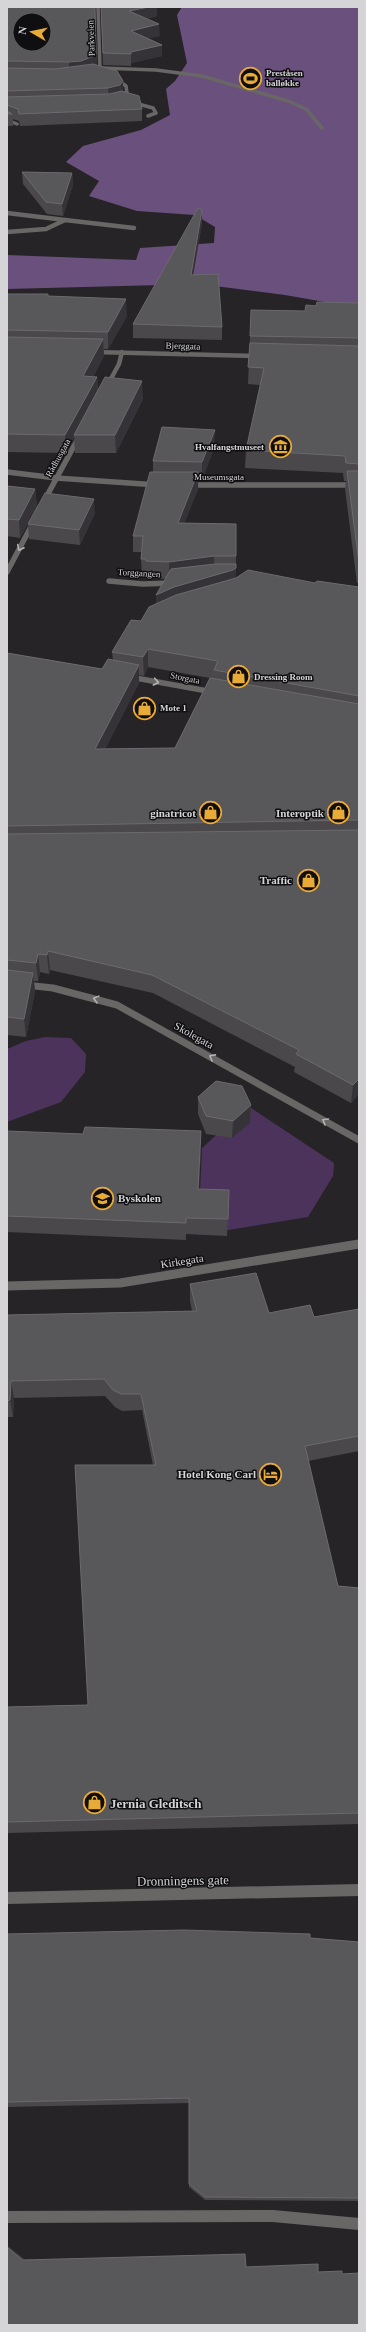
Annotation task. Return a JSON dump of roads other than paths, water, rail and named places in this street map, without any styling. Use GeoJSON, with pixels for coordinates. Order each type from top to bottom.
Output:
{"type":"FeatureCollection","features":[{"type":"Feature","properties":{"kind":"street","name":"Parkveien"},"geometry":{"type":"LineString","coordinates":[[88,75],[95,73],[100,68],[98,7]]}},
{"type":"Feature","properties":{"kind":"street"},"geometry":{"type":"LineString","coordinates":[[100,68],[156,70],[202,76],[288,101],[306,109],[322,128]]}},
{"type":"Feature","properties":{"kind":"street"},"geometry":{"type":"LineString","coordinates":[[95,73],[102,74]]}},
{"type":"Feature","properties":{"kind":"street"},"geometry":{"type":"LineString","coordinates":[[110,76],[119,79],[126,86],[127,93],[122,100],[117,102]]}},
{"type":"Feature","properties":{"kind":"street"},"geometry":{"type":"LineString","coordinates":[[122,100],[153,108],[156,113],[148,116]]}},
{"type":"Feature","properties":{"kind":"street"},"geometry":{"type":"LineString","coordinates":[[7,120],[17,124]]}},
{"type":"Feature","properties":{"kind":"street"},"geometry":{"type":"LineString","coordinates":[[7,213],[134,228]]}},
{"type":"Feature","properties":{"kind":"street"},"geometry":{"type":"LineString","coordinates":[[7,232],[47,228],[61,224],[66,220]]}},
{"type":"Feature","properties":{"kind":"street","name":"Bjerggata"},"geometry":{"type":"LineString","coordinates":[[84,352],[264,356]]}},
{"type":"Feature","properties":{"kind":"street"},"geometry":{"type":"LineString","coordinates":[[102,393],[119,364],[122,352]]}},
{"type":"Feature","properties":{"kind":"street","name":"Rådhusgata"},"geometry":{"type":"LineString","coordinates":[[39,510],[84,427]]}},
{"type":"Feature","properties":{"kind":"street"},"geometry":{"type":"LineString","coordinates":[[7,472],[56,478],[166,485]]}},
{"type":"Feature","properties":{"kind":"street","name":"Museumsgata"},"geometry":{"type":"LineString","coordinates":[[180,485],[359,485]]}},
{"type":"Feature","properties":{"kind":"street"},"geometry":{"type":"LineString","coordinates":[[7,572],[36,516]]}},
{"type":"Feature","properties":{"kind":"street","name":"Torggangen"},"geometry":{"type":"LineString","coordinates":[[109,581],[142,584],[181,581]]}},
{"type":"Feature","properties":{"kind":"street","name":"Storgata"},"geometry":{"type":"LineString","coordinates":[[120,675],[220,694]]}},
{"type":"Feature","properties":{"kind":"street","name":"Skolegata"},"geometry":{"type":"LineString","coordinates":[[7,983],[53,988],[118,1005],[359,1140]]}},
{"type":"Feature","properties":{"kind":"street","name":"Kirkegata"},"geometry":{"type":"LineString","coordinates":[[7,1286],[120,1283],[359,1244]]}},
{"type":"Feature","properties":{"kind":"street","name":"Dronningens gate"},"geometry":{"type":"LineString","coordinates":[[7,1898],[359,1890]]}},
{"type":"Feature","properties":{"kind":"street"},"geometry":{"type":"LineString","coordinates":[[7,2217],[272,2216],[359,2224]]}},
{"type":"Feature","properties":{"kind":"place","name":"Preståsen balløkke"},"geometry":{"type":"Point","coordinates":[251,78]}},
{"type":"Feature","properties":{"kind":"place","name":"Hvalfangstmuseet"},"geometry":{"type":"Point","coordinates":[280,447]}},
{"type":"Feature","properties":{"kind":"place","name":"Dressing Room"},"geometry":{"type":"Point","coordinates":[239,677]}},
{"type":"Feature","properties":{"kind":"place","name":"Mote 1"},"geometry":{"type":"Point","coordinates":[145,708]}},
{"type":"Feature","properties":{"kind":"place","name":"ginatricot"},"geometry":{"type":"Point","coordinates":[211,813]}},
{"type":"Feature","properties":{"kind":"place","name":"Interoptik"},"geometry":{"type":"Point","coordinates":[339,813]}},
{"type":"Feature","properties":{"kind":"place","name":"Traffic"},"geometry":{"type":"Point","coordinates":[308,880]}},
{"type":"Feature","properties":{"kind":"place","name":"Byskolen"},"geometry":{"type":"Point","coordinates":[103,1198]}},
{"type":"Feature","properties":{"kind":"place","name":"Hotel Kong Carl"},"geometry":{"type":"Point","coordinates":[271,1474]}},
{"type":"Feature","properties":{"kind":"place","name":"Jernia Gleditsch"},"geometry":{"type":"Point","coordinates":[95,1803]}}]}
